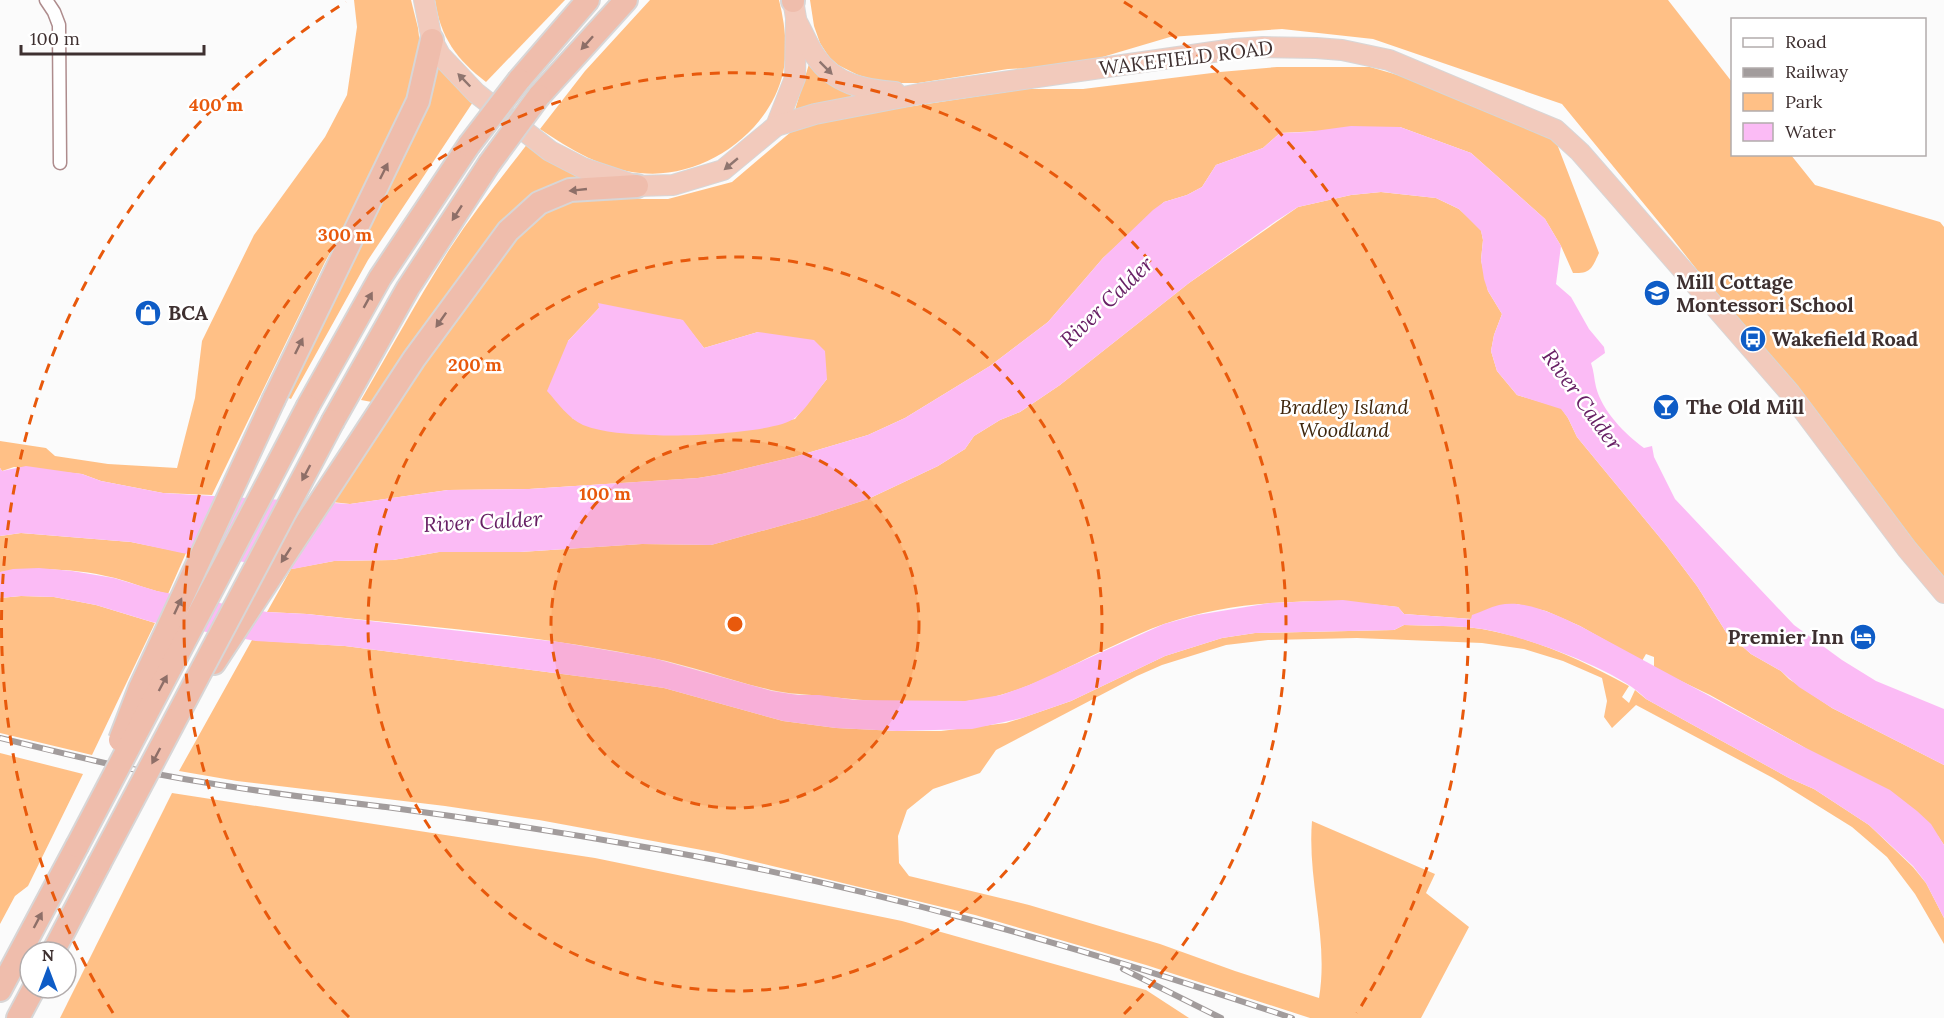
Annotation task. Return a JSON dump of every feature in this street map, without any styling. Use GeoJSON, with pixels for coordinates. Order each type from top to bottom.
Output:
{"type":"FeatureCollection","features":[{"type":"Feature","properties":{"kind":"highway"},"geometry":{"type":"LineString","coordinates":[[424,0],[432,40],[440,55],[476,93],[550,151],[583,168],[637,186]]}},
{"type":"Feature","properties":{"kind":"highway"},"geometry":{"type":"LineString","coordinates":[[0,990],[308,406],[380,278],[469,145],[519,80],[588,0]]}},
{"type":"Feature","properties":{"kind":"highway"},"geometry":{"type":"LineString","coordinates":[[59,940],[333,421],[408,288],[489,164],[539,96],[626,0]]}},
{"type":"Feature","properties":{"kind":"highway"},"geometry":{"type":"LineString","coordinates":[[171,727],[363,435],[464,289],[508,231],[540,203],[570,190],[673,185],[723,170],[776,126],[795,78],[794,5]]}},
{"type":"Feature","properties":{"kind":"highway","name":"WAKEFIELD ROAD"},"geometry":{"type":"LineString","coordinates":[[794,5],[816,58],[835,77],[859,88],[919,94]]}},
{"type":"Feature","properties":{"kind":"highway"},"geometry":{"type":"LineString","coordinates":[[81,840],[140,687],[274,399],[418,101],[432,40]]}},
{"type":"Feature","properties":{"kind":"highway","name":"WAKEFIELD ROAD"},"geometry":{"type":"LineString","coordinates":[[776,126],[815,114],[919,94],[1234,49],[1316,48],[1342,50],[1389,60],[1556,130],[1580,152],[1790,393],[1900,539],[1944,593]]}},
{"type":"Feature","properties":{"kind":"highway"},"geometry":{"type":"LineString","coordinates":[[18,1018],[28,1000]]}},
{"type":"Feature","properties":{"kind":"street"},"geometry":{"type":"LineString","coordinates":[[46,0],[54,12],[58,25],[60,163]]}},
{"type":"Feature","properties":{"kind":"green space"},"geometry":{"type":"Polygon","coordinates":[[[354,0],[411,0],[421,53],[416,83],[377,168],[325,262],[212,495],[163,493],[101,481],[82,474],[14,467],[2,471],[0,441],[46,448],[55,456],[108,464],[177,468],[195,398],[202,341],[254,235],[325,137],[347,95],[357,27],[354,0]]]}},
{"type":"Feature","properties":{"kind":"green space"},"geometry":{"type":"Polygon","coordinates":[[[435,0],[565,0],[486,82],[466,65],[452,47],[441,25],[435,0]]]}},
{"type":"Feature","properties":{"kind":"green space"},"geometry":{"type":"Polygon","coordinates":[[[650,0],[779,0],[785,36],[785,64],[775,95],[763,115],[748,133],[730,149],[709,161],[687,169],[663,173],[640,173],[613,168],[575,151],[540,129],[585,71],[650,0]]]}},
{"type":"Feature","properties":{"kind":"green space"},"geometry":{"type":"Polygon","coordinates":[[[810,0],[1668,0],[1731,81],[1731,156],[1792,156],[1815,185],[1940,222],[1944,227],[1944,585],[1672,238],[1562,104],[1373,39],[1282,29],[1170,37],[1072,66],[1008,69],[918,83],[885,83],[858,75],[838,65],[829,57],[820,43],[814,26],[810,0]]]}},
{"type":"Feature","properties":{"kind":"green space"},"geometry":{"type":"Polygon","coordinates":[[[434,58],[473,102],[368,260],[291,399],[284,396],[434,58]]]}},
{"type":"Feature","properties":{"kind":"green space"},"geometry":{"type":"Polygon","coordinates":[[[809,64],[832,86],[857,98],[795,110],[809,64]]]}},
{"type":"Feature","properties":{"kind":"green space"},"geometry":{"type":"Polygon","coordinates":[[[1277,67],[1370,67],[1422,82],[1542,132],[1557,144],[1599,253],[1595,263],[1587,271],[1573,273],[1545,219],[1471,153],[1400,127],[1280,133],[1263,148],[1216,165],[1202,187],[1187,195],[1164,202],[1103,258],[1048,322],[990,366],[905,418],[868,435],[794,457],[698,478],[529,489],[448,490],[350,504],[332,502],[378,429],[485,283],[496,259],[545,213],[570,202],[591,199],[668,199],[732,182],[792,131],[820,120],[1026,89],[1083,89],[1277,67]],[[599,308],[568,341],[572,418],[598,428],[647,434],[689,434],[752,426],[795,419],[827,379],[758,332],[704,348],[682,320],[599,308]]]}},
{"type":"Feature","properties":{"kind":"green space"},"geometry":{"type":"Polygon","coordinates":[[[528,143],[588,179],[569,182],[440,309],[372,402],[361,400],[449,250],[477,209],[528,143]]]}},
{"type":"Feature","properties":{"kind":"green space","name":"Bradley Island Woodland"},"geometry":{"type":"Polygon","coordinates":[[[1381,192],[1436,198],[1459,209],[1481,230],[1483,240],[1481,260],[1488,291],[1502,314],[1491,351],[1497,371],[1517,395],[1561,408],[1577,437],[1666,545],[1697,586],[1726,632],[1751,654],[1781,671],[1832,708],[1944,765],[1944,845],[1938,836],[1802,746],[1710,695],[1654,668],[1654,657],[1646,654],[1642,661],[1580,626],[1546,611],[1517,604],[1472,619],[1404,614],[1398,607],[1340,602],[1280,602],[1220,609],[1158,626],[1042,680],[1005,694],[967,701],[931,703],[876,701],[777,691],[652,658],[524,637],[307,614],[267,612],[291,569],[334,561],[393,560],[439,552],[520,552],[642,544],[711,545],[868,499],[938,466],[965,449],[974,436],[1000,420],[1020,412],[1060,385],[1189,283],[1298,207],[1351,195],[1381,192]]]}},
{"type":"Feature","properties":{"kind":"green space"},"geometry":{"type":"Polygon","coordinates":[[[21,533],[131,542],[186,553],[168,594],[86,572],[29,570],[0,572],[0,536],[21,533]]]}},
{"type":"Feature","properties":{"kind":"green space"},"geometry":{"type":"Polygon","coordinates":[[[54,597],[96,605],[155,623],[92,755],[0,733],[0,598],[54,597]]]}},
{"type":"Feature","properties":{"kind":"green space"},"geometry":{"type":"Polygon","coordinates":[[[1404,625],[1482,629],[1539,644],[1629,686],[1622,697],[1629,703],[1635,690],[1646,699],[1789,778],[1814,789],[1869,825],[1913,867],[1926,883],[1944,918],[1944,944],[1915,894],[1887,857],[1852,827],[1773,778],[1636,705],[1612,728],[1604,717],[1607,701],[1602,678],[1563,661],[1524,649],[1482,643],[1357,638],[1268,640],[1226,645],[1162,665],[996,750],[980,773],[933,789],[907,810],[898,836],[899,863],[909,876],[1029,905],[1160,944],[1319,998],[1321,954],[1312,865],[1312,821],[1435,874],[1426,893],[1469,927],[1421,1018],[1310,1018],[1146,965],[975,915],[718,853],[539,820],[445,806],[237,781],[179,771],[252,640],[345,646],[664,688],[783,721],[836,728],[941,731],[1006,723],[1022,718],[1071,701],[1165,656],[1222,638],[1255,633],[1394,630],[1404,625]]]}},
{"type":"Feature","properties":{"kind":"green space"},"geometry":{"type":"Polygon","coordinates":[[[0,753],[83,774],[28,886],[15,896],[0,924],[0,753]]]}},
{"type":"Feature","properties":{"kind":"green space"},"geometry":{"type":"Polygon","coordinates":[[[172,793],[595,858],[902,921],[1146,990],[1189,1018],[60,1018],[69,1000],[78,1000],[78,982],[172,793]]]}},
{"type":"Feature","properties":{"kind":"water","name":"River Calder"},"geometry":{"type":"Polygon","coordinates":[[[1351,126],[1400,127],[1471,153],[1545,219],[1561,246],[1556,284],[1571,297],[1589,329],[1604,347],[1605,353],[1591,363],[1603,405],[1629,436],[1644,448],[1652,446],[1654,457],[1675,499],[1794,625],[1842,660],[1876,681],[1944,709],[1944,765],[1832,708],[1799,687],[1781,671],[1751,654],[1726,632],[1697,586],[1577,437],[1561,409],[1517,395],[1497,371],[1491,351],[1502,314],[1488,291],[1484,279],[1481,260],[1483,240],[1481,231],[1459,209],[1436,198],[1381,192],[1351,195],[1298,207],[1189,283],[1060,385],[1020,412],[1000,420],[974,436],[965,449],[938,466],[868,499],[711,545],[642,544],[520,552],[439,552],[393,560],[334,561],[293,569],[182,553],[131,542],[21,533],[0,536],[0,468],[2,471],[26,466],[82,474],[101,481],[163,493],[350,504],[448,490],[529,489],[698,478],[794,457],[868,435],[905,418],[990,366],[1048,322],[1103,258],[1153,210],[1164,202],[1187,195],[1202,187],[1216,165],[1263,148],[1280,133],[1351,126]]]}},
{"type":"Feature","properties":{"kind":"water"},"geometry":{"type":"Polygon","coordinates":[[[598,303],[683,320],[704,348],[758,332],[814,340],[825,351],[827,379],[795,418],[769,427],[726,433],[664,435],[617,433],[591,428],[573,418],[547,391],[568,341],[599,308],[598,303]]]}},
{"type":"Feature","properties":{"kind":"water"},"geometry":{"type":"Polygon","coordinates":[[[39,568],[114,578],[157,591],[267,612],[307,614],[559,642],[653,658],[772,691],[855,700],[965,701],[1001,695],[1029,685],[1164,624],[1197,615],[1270,603],[1343,600],[1398,607],[1404,614],[1471,619],[1472,615],[1499,605],[1530,606],[1580,626],[1802,746],[1890,790],[1931,824],[1944,845],[1944,918],[1926,883],[1913,866],[1869,825],[1814,789],[1789,778],[1646,699],[1633,688],[1593,666],[1520,638],[1482,629],[1404,625],[1394,630],[1255,633],[1222,638],[1165,656],[1071,701],[1022,718],[972,729],[897,731],[836,728],[783,721],[664,688],[616,681],[345,646],[256,641],[152,622],[96,605],[54,597],[0,598],[0,572],[39,568]]]}},
{"type":"Feature","properties":{"kind":"railway"},"geometry":{"type":"LineString","coordinates":[[0,738],[182,779],[555,832],[737,864],[977,922],[1135,967],[1292,1018]]}},
{"type":"Feature","properties":{"kind":"railway"},"geometry":{"type":"LineString","coordinates":[[1123,969],[1221,1018]]}},
{"type":"Feature","properties":{"kind":"place","name":"Mill Cottage Montessori School"},"geometry":{"type":"Point","coordinates":[1657,293]}},
{"type":"Feature","properties":{"kind":"place","name":"BCA"},"geometry":{"type":"Point","coordinates":[148,313]}},
{"type":"Feature","properties":{"kind":"place","name":"Wakefield Road"},"geometry":{"type":"Point","coordinates":[1753,339]}},
{"type":"Feature","properties":{"kind":"place","name":"The Old Mill"},"geometry":{"type":"Point","coordinates":[1666,407]}},
{"type":"Feature","properties":{"kind":"place","name":"Premier Inn"},"geometry":{"type":"Point","coordinates":[1863,637]}}]}
